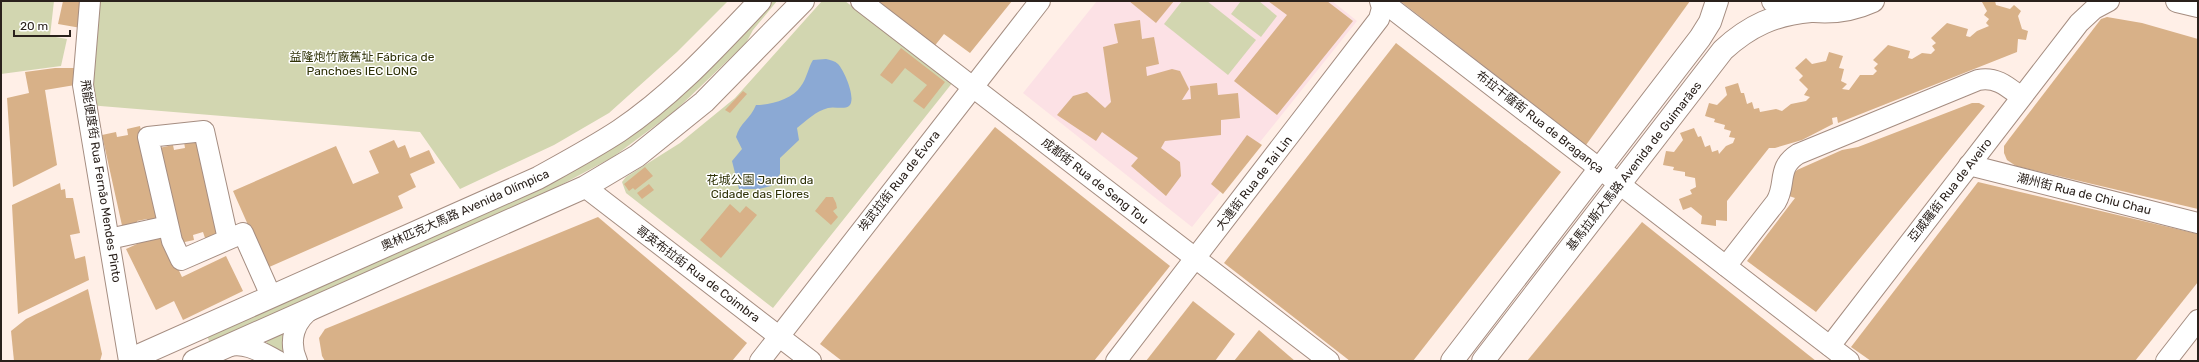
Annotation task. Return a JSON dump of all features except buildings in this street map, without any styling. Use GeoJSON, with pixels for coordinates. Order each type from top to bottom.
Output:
{"type":"FeatureCollection","features":[{"type":"Feature","properties":{"kind":"main road","name":"奧林匹克大馬路 Avenida Olímpica"},"geometry":{"type":"LineString","coordinates":[[133,361],[140,354],[538,178],[620,131],[682,81],[760,1]]}},
{"type":"Feature","properties":{"kind":"main road"},"geometry":{"type":"LineString","coordinates":[[194,361],[585,187],[636,156],[704,102],[803,1]]}},
{"type":"Feature","properties":{"kind":"main road","name":"基馬拉斯大馬路 Avenida de Guimarães"},"geometry":{"type":"LineString","coordinates":[[1452,361],[1700,38],[1710,22],[1717,1]]}},
{"type":"Feature","properties":{"kind":"main road"},"geometry":{"type":"LineString","coordinates":[[1773,1],[1790,8],[1812,11],[1847,10],[1872,1]]}},
{"type":"Feature","properties":{"kind":"main road"},"geometry":{"type":"LineString","coordinates":[[2177,1],[2198,6]]}},
{"type":"Feature","properties":{"kind":"main road","name":"基馬拉斯大馬路 Avenida de Guimarães"},"geometry":{"type":"LineString","coordinates":[[1483,361],[1723,50],[1737,37],[1754,26],[1773,18],[1792,13],[1812,11]]}},
{"type":"Feature","properties":{"kind":"street","name":"飛能便度街 Rua Fernão Mendes Pinto"},"geometry":{"type":"LineString","coordinates":[[90,1],[83,85],[129,361]]}},
{"type":"Feature","properties":{"kind":"street","name":"成都街 Rua de Seng Tou"},"geometry":{"type":"LineString","coordinates":[[861,1],[1330,361]]}},
{"type":"Feature","properties":{"kind":"street","name":"埃武拉街 Rua de Évora"},"geometry":{"type":"LineString","coordinates":[[760,361],[1040,1]]}},
{"type":"Feature","properties":{"kind":"street","name":"亞威羅街 Rua de Aveiro"},"geometry":{"type":"LineString","coordinates":[[2070,34],[2077,18],[2078,1]]}},
{"type":"Feature","properties":{"kind":"street","name":"亞威羅街 Rua de Aveiro"},"geometry":{"type":"LineString","coordinates":[[1830,346],[2070,34],[2088,14],[2109,1]]}},
{"type":"Feature","properties":{"kind":"street","name":"布拉干薩街 Rua de Bragança"},"geometry":{"type":"LineString","coordinates":[[1381,7],[1390,13],[1400,15],[1849,361]]}},
{"type":"Feature","properties":{"kind":"street","name":"大連街 Rua de Tai Lin"},"geometry":{"type":"LineString","coordinates":[[1116,361],[1196,258],[1381,7]]}},
{"type":"Feature","properties":{"kind":"street"},"geometry":{"type":"LineString","coordinates":[[1726,266],[1778,199],[1784,168],[1791,158],[1978,80],[1990,79],[2000,82],[2021,97]]}},
{"type":"Feature","properties":{"kind":"street"},"geometry":{"type":"LineString","coordinates":[[228,239],[204,131],[148,137],[172,241],[181,260],[243,233],[271,296]]}},
{"type":"Feature","properties":{"kind":"street","name":"潮州街 Rua de Chiu Chau"},"geometry":{"type":"LineString","coordinates":[[1969,165],[2198,223]]}},
{"type":"Feature","properties":{"kind":"street","name":"哥英布拉街 Rua de Coimbra"},"geometry":{"type":"LineString","coordinates":[[585,187],[811,361]]}},
{"type":"Feature","properties":{"kind":"street"},"geometry":{"type":"LineString","coordinates":[[109,239],[168,226]]}},
{"type":"Feature","properties":{"kind":"street"},"geometry":{"type":"LineString","coordinates":[[297,361],[293,344],[294,332],[299,321],[313,308]]}},
{"type":"Feature","properties":{"kind":"street"},"geometry":{"type":"LineString","coordinates":[[2166,361],[2198,320]]}},
{"type":"Feature","properties":{"kind":"street"},"geometry":{"type":"LineString","coordinates":[[222,348],[235,345],[249,346],[278,361]]}},
{"type":"Feature","properties":{"kind":"shaded area"},"geometry":{"type":"Polygon","coordinates":[[[1097,1],[1332,1],[1357,21],[1192,227],[1023,93],[1097,1]]]}},
{"type":"Feature","properties":{"kind":"green space"},"geometry":{"type":"Polygon","coordinates":[[[1,1],[54,1],[50,36],[67,39],[61,66],[1,74],[1,1]]]}},
{"type":"Feature","properties":{"kind":"green space","name":"益隆炮竹廠舊址 Fábrica de Panchoes IEC LONG"},"geometry":{"type":"Polygon","coordinates":[[[94,1],[728,1],[677,52],[609,113],[554,145],[460,189],[420,132],[88,105],[94,1]]]}},
{"type":"Feature","properties":{"kind":"green space"},"geometry":{"type":"Polygon","coordinates":[[[771,1],[777,1],[753,30],[746,43],[675,111],[613,157],[546,193],[210,343],[207,336],[393,250],[702,73],[771,1]]]}},
{"type":"Feature","properties":{"kind":"green space","name":"花城公園 Jardim da Cidade das Flores"},"geometry":{"type":"Polygon","coordinates":[[[822,1],[845,1],[953,82],[773,308],[626,193],[622,182],[626,177],[680,143],[735,98],[822,1]]]}},
{"type":"Feature","properties":{"kind":"green space"},"geometry":{"type":"Polygon","coordinates":[[[1182,1],[1207,1],[1256,40],[1228,75],[1164,24],[1182,1]]]}},
{"type":"Feature","properties":{"kind":"green space"},"geometry":{"type":"Polygon","coordinates":[[[1241,1],[1259,1],[1277,16],[1261,37],[1231,14],[1241,1]]]}},
{"type":"Feature","properties":{"kind":"green space"},"geometry":{"type":"Polygon","coordinates":[[[280,333],[286,335],[292,361],[266,345],[268,339],[280,333]]]}},
{"type":"Feature","properties":{"kind":"water"},"geometry":{"type":"Polygon","coordinates":[[[826,59],[837,63],[841,67],[851,91],[852,97],[849,106],[844,108],[824,109],[797,128],[799,140],[780,158],[780,174],[771,186],[759,189],[739,189],[732,161],[742,149],[736,137],[740,128],[754,110],[756,105],[768,104],[787,98],[797,91],[803,83],[813,60],[826,59]]]}}]}
